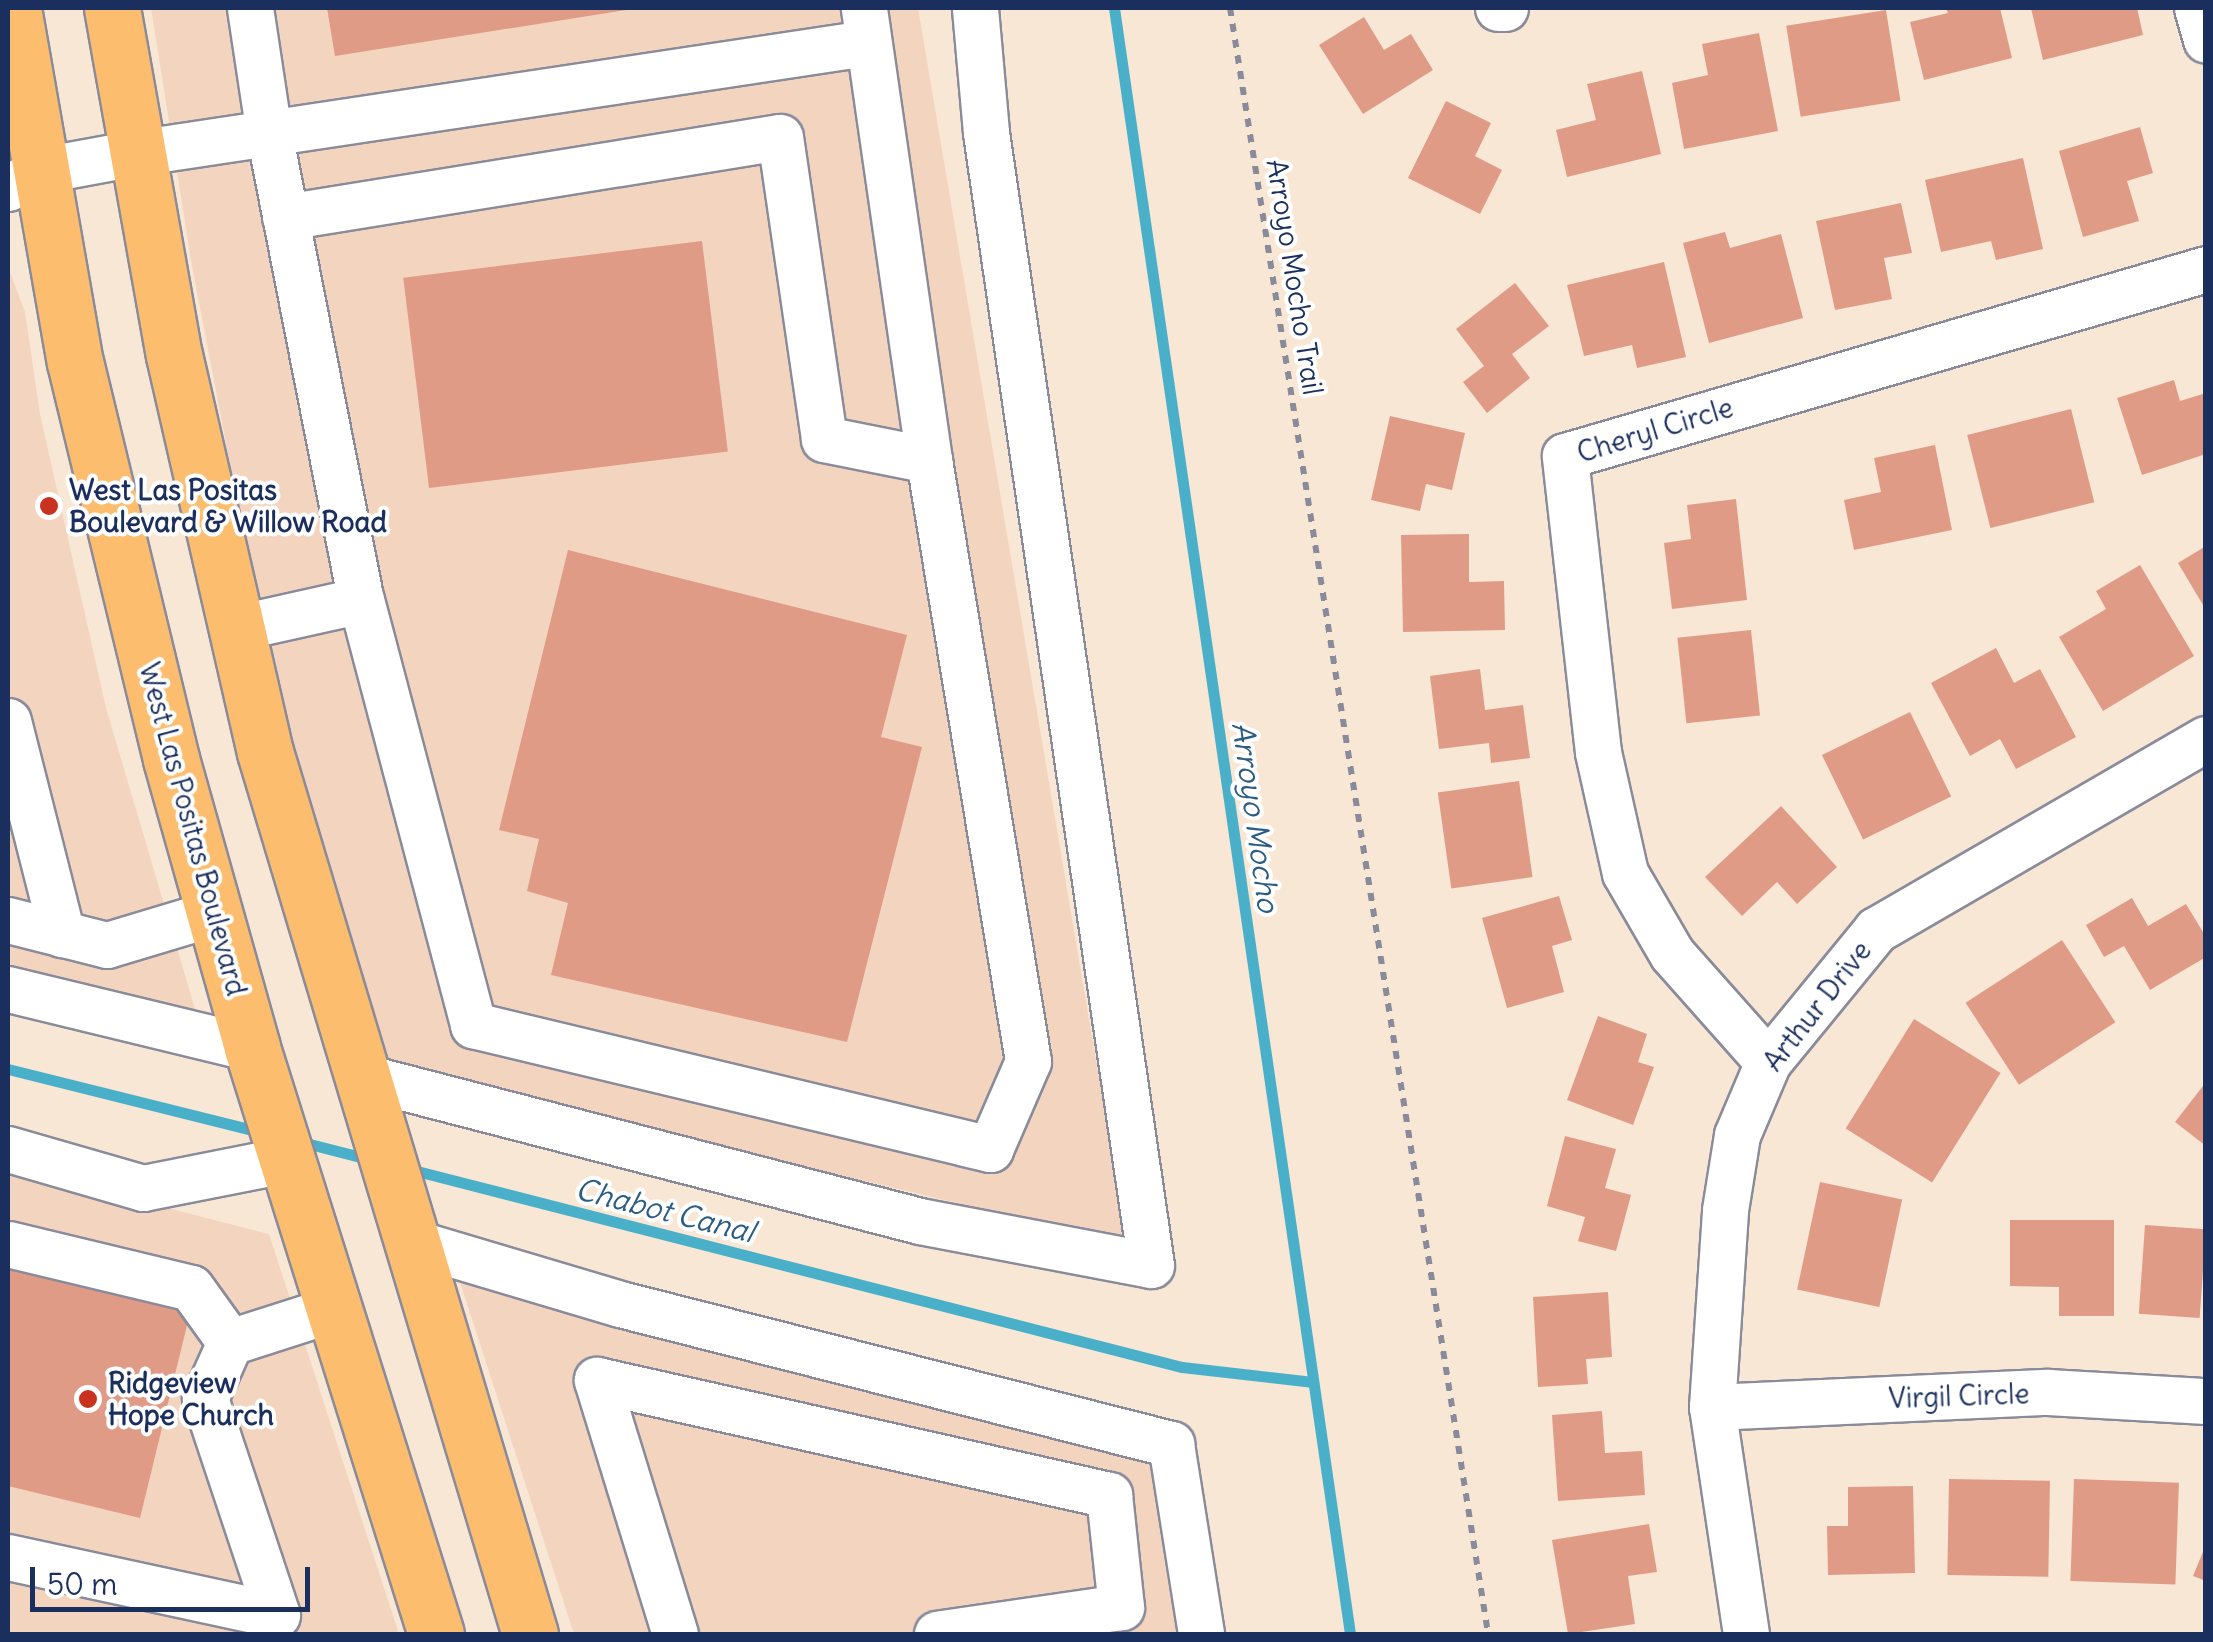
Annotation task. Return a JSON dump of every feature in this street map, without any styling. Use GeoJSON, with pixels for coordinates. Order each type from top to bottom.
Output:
{"type":"FeatureCollection","features":[{"type":"Feature","properties":{"kind":"main road","name":"West Las Positas Boulevard"},"geometry":{"type":"LineString","coordinates":[[13,8],[17,174],[98,454],[214,912],[436,1634]]}},
{"type":"Feature","properties":{"kind":"main road"},"geometry":{"type":"LineString","coordinates":[[112,8],[134,153],[265,752],[530,1634]]}},
{"type":"Feature","properties":{"kind":"street"},"geometry":{"type":"LineString","coordinates":[[17,174],[268,133],[865,25],[929,460],[1028,1061],[990,1149],[473,1025],[361,600],[268,133],[250,8]]}},
{"type":"Feature","properties":{"kind":"street"},"geometry":{"type":"LineString","coordinates":[[364,1086],[920,1221],[1151,1265],[988,151],[975,8]]}},
{"type":"Feature","properties":{"kind":"street"},"geometry":{"type":"LineString","coordinates":[[2198,8],[2206,40]]}},
{"type":"Feature","properties":{"kind":"street"},"geometry":{"type":"LineString","coordinates":[[285,217],[780,138],[824,440],[929,460]]}},
{"type":"Feature","properties":{"kind":"street","name":"Cheryl Circle"},"geometry":{"type":"LineString","coordinates":[[1768,1062],[1672,954],[1625,873],[1598,752],[1565,456],[2206,269]]}},
{"type":"Feature","properties":{"kind":"street"},"geometry":{"type":"LineString","coordinates":[[236,628],[361,600]]}},
{"type":"Feature","properties":{"kind":"street"},"geometry":{"type":"LineString","coordinates":[[8,721],[62,934]]}},
{"type":"Feature","properties":{"kind":"street","name":"Arthur Drive"},"geometry":{"type":"LineString","coordinates":[[1746,1634],[1712,1407],[1724,1210],[1737,1136],[1768,1062],[1876,930],[2206,738]]}},
{"type":"Feature","properties":{"kind":"street"},"geometry":{"type":"LineString","coordinates":[[8,920],[107,945],[214,912]]}},
{"type":"Feature","properties":{"kind":"street"},"geometry":{"type":"LineString","coordinates":[[8,989],[256,1058]]}},
{"type":"Feature","properties":{"kind":"street"},"geometry":{"type":"LineString","coordinates":[[8,1149],[143,1188],[290,1159]]}},
{"type":"Feature","properties":{"kind":"street"},"geometry":{"type":"LineString","coordinates":[[409,1232],[620,1304],[1171,1444],[1201,1634]]}},
{"type":"Feature","properties":{"kind":"street"},"geometry":{"type":"LineString","coordinates":[[8,1244],[191,1288],[230,1342]]}},
{"type":"Feature","properties":{"kind":"street"},"geometry":{"type":"LineString","coordinates":[[8,1557],[277,1615],[205,1398],[230,1342],[336,1308]]}},
{"type":"Feature","properties":{"kind":"street"},"geometry":{"type":"LineString","coordinates":[[675,1634],[597,1380],[1109,1496],[1121,1607],[937,1634]]}},
{"type":"Feature","properties":{"kind":"street","name":"Virgil Circle"},"geometry":{"type":"LineString","coordinates":[[1712,1407],[2048,1392],[2206,1401]]}},
{"type":"Feature","properties":{"kind":"path","name":"Arroyo Mocho Trail"},"geometry":{"type":"LineString","coordinates":[[1230,8],[1488,1634]]}},
{"type":"Feature","properties":{"kind":"shaded area"},"geometry":{"type":"Polygon","coordinates":[[[151,8],[918,8],[1127,1244],[391,1067],[301,775],[245,542],[192,266],[151,8]]]}},
{"type":"Feature","properties":{"kind":"shaded area"},"geometry":{"type":"Polygon","coordinates":[[[8,267],[25,312],[40,414],[106,708],[198,1019],[8,973],[8,267]]]}},
{"type":"Feature","properties":{"kind":"shaded area"},"geometry":{"type":"Polygon","coordinates":[[[8,1167],[269,1234],[399,1634],[8,1634],[8,1167]]]}},
{"type":"Feature","properties":{"kind":"shaded area"},"geometry":{"type":"Polygon","coordinates":[[[458,1276],[1158,1446],[1188,1634],[574,1634],[458,1276]]]}},
{"type":"Feature","properties":{"kind":"building"},"geometry":{"type":"Polygon","coordinates":[[[327,8],[626,8],[626,10],[335,56],[327,8]]]}},
{"type":"Feature","properties":{"kind":"building"},"geometry":{"type":"Polygon","coordinates":[[[1946,8],[2000,8],[2012,58],[1924,80],[1910,22],[1948,13],[1946,8]]]}},
{"type":"Feature","properties":{"kind":"building"},"geometry":{"type":"Polygon","coordinates":[[[2031,8],[2137,8],[2143,35],[2043,60],[2031,8]]]}},
{"type":"Feature","properties":{"kind":"building"},"geometry":{"type":"Polygon","coordinates":[[[1886,10],[1900,101],[1801,117],[1786,26],[1886,10]]]}},
{"type":"Feature","properties":{"kind":"building"},"geometry":{"type":"Polygon","coordinates":[[[1364,17],[1384,50],[1411,34],[1433,70],[1363,114],[1319,45],[1364,17]]]}},
{"type":"Feature","properties":{"kind":"building"},"geometry":{"type":"Polygon","coordinates":[[[1759,33],[1778,131],[1684,149],[1672,83],[1708,75],[1702,44],[1759,33]]]}},
{"type":"Feature","properties":{"kind":"building"},"geometry":{"type":"Polygon","coordinates":[[[1642,71],[1661,154],[1567,177],[1556,130],[1596,120],[1587,84],[1642,71]]]}},
{"type":"Feature","properties":{"kind":"building"},"geometry":{"type":"Polygon","coordinates":[[[1446,101],[1491,123],[1475,156],[1502,170],[1480,214],[1408,178],[1446,101]]]}},
{"type":"Feature","properties":{"kind":"building"},"geometry":{"type":"Polygon","coordinates":[[[2140,127],[2153,173],[2127,181],[2139,221],[2083,237],[2059,151],[2140,127]]]}},
{"type":"Feature","properties":{"kind":"building"},"geometry":{"type":"Polygon","coordinates":[[[2023,158],[2043,249],[1996,260],[1991,241],[1941,252],[1925,180],[2023,158]]]}},
{"type":"Feature","properties":{"kind":"building"},"geometry":{"type":"Polygon","coordinates":[[[1901,203],[1912,253],[1884,258],[1892,299],[1835,310],[1816,221],[1901,203]]]}},
{"type":"Feature","properties":{"kind":"building"},"geometry":{"type":"Polygon","coordinates":[[[1725,232],[1730,248],[1781,234],[1803,318],[1709,343],[1683,243],[1725,232]]]}},
{"type":"Feature","properties":{"kind":"building"},"geometry":{"type":"Polygon","coordinates":[[[702,241],[728,451],[429,488],[403,278],[702,241]]]}},
{"type":"Feature","properties":{"kind":"building"},"geometry":{"type":"Polygon","coordinates":[[[1664,262],[1686,357],[1637,368],[1632,345],[1584,356],[1567,285],[1664,262]]]}},
{"type":"Feature","properties":{"kind":"building"},"geometry":{"type":"Polygon","coordinates":[[[1515,283],[1549,326],[1512,354],[1530,378],[1487,413],[1463,382],[1484,366],[1456,329],[1515,283]]]}},
{"type":"Feature","properties":{"kind":"building"},"geometry":{"type":"Polygon","coordinates":[[[2174,380],[2180,401],[2206,393],[2206,454],[2142,475],[2117,398],[2174,380]]]}},
{"type":"Feature","properties":{"kind":"building"},"geometry":{"type":"Polygon","coordinates":[[[2071,409],[2094,502],[1990,528],[1967,435],[2071,409]]]}},
{"type":"Feature","properties":{"kind":"building"},"geometry":{"type":"Polygon","coordinates":[[[1390,416],[1465,433],[1452,490],[1426,484],[1420,511],[1371,500],[1390,416]]]}},
{"type":"Feature","properties":{"kind":"building"},"geometry":{"type":"Polygon","coordinates":[[[1935,445],[1952,530],[1854,550],[1844,500],[1881,492],[1874,458],[1935,445]]]}},
{"type":"Feature","properties":{"kind":"building"},"geometry":{"type":"Polygon","coordinates":[[[1736,499],[1747,600],[1672,609],[1664,543],[1691,539],[1687,505],[1736,499]]]}},
{"type":"Feature","properties":{"kind":"building"},"geometry":{"type":"Polygon","coordinates":[[[1469,534],[1469,582],[1504,581],[1505,630],[1403,632],[1401,535],[1469,534]]]}},
{"type":"Feature","properties":{"kind":"building"},"geometry":{"type":"Polygon","coordinates":[[[2206,546],[2206,610],[2178,563],[2206,546]]]}},
{"type":"Feature","properties":{"kind":"building"},"geometry":{"type":"Polygon","coordinates":[[[568,550],[907,635],[881,737],[922,747],[847,1042],[551,975],[568,903],[527,891],[539,839],[499,830],[568,550]]]}},
{"type":"Feature","properties":{"kind":"building"},"geometry":{"type":"Polygon","coordinates":[[[2140,565],[2194,656],[2103,711],[2059,637],[2106,609],[2096,591],[2140,565]]]}},
{"type":"Feature","properties":{"kind":"building"},"geometry":{"type":"Polygon","coordinates":[[[1751,630],[1760,716],[1686,723],[1677,638],[1751,630]]]}},
{"type":"Feature","properties":{"kind":"building"},"geometry":{"type":"Polygon","coordinates":[[[1996,648],[2014,683],[2040,669],[2076,737],[2016,769],[2000,739],[1970,756],[1931,683],[1996,648]]]}},
{"type":"Feature","properties":{"kind":"building"},"geometry":{"type":"Polygon","coordinates":[[[1480,669],[1485,710],[1523,705],[1530,758],[1491,763],[1489,743],[1439,749],[1430,676],[1480,669]]]}},
{"type":"Feature","properties":{"kind":"building"},"geometry":{"type":"Polygon","coordinates":[[[1910,712],[1951,796],[1863,839],[1822,755],[1910,712]]]}},
{"type":"Feature","properties":{"kind":"building"},"geometry":{"type":"Polygon","coordinates":[[[1519,781],[1532,877],[1451,888],[1438,792],[1519,781]]]}},
{"type":"Feature","properties":{"kind":"building"},"geometry":{"type":"Polygon","coordinates":[[[1781,806],[1837,867],[1797,904],[1777,882],[1742,916],[1705,877],[1781,806]]]}},
{"type":"Feature","properties":{"kind":"building"},"geometry":{"type":"Polygon","coordinates":[[[1559,896],[1572,940],[1552,946],[1564,992],[1507,1008],[1482,918],[1559,896]]]}},
{"type":"Feature","properties":{"kind":"building"},"geometry":{"type":"Polygon","coordinates":[[[2132,898],[2148,926],[2186,904],[2206,937],[2206,957],[2150,990],[2124,946],[2104,957],[2086,925],[2132,898]]]}},
{"type":"Feature","properties":{"kind":"building"},"geometry":{"type":"Polygon","coordinates":[[[2062,940],[2115,1022],[2019,1085],[1966,1003],[2062,940]]]}},
{"type":"Feature","properties":{"kind":"building"},"geometry":{"type":"Polygon","coordinates":[[[1598,1016],[1647,1034],[1638,1062],[1654,1067],[1633,1125],[1567,1100],[1598,1016]]]}},
{"type":"Feature","properties":{"kind":"building"},"geometry":{"type":"Polygon","coordinates":[[[1914,1019],[2001,1073],[1932,1182],[1846,1128],[1914,1019]]]}},
{"type":"Feature","properties":{"kind":"building"},"geometry":{"type":"Polygon","coordinates":[[[2206,1082],[2206,1146],[2175,1122],[2206,1082]]]}},
{"type":"Feature","properties":{"kind":"building"},"geometry":{"type":"Polygon","coordinates":[[[1565,1136],[1616,1149],[1605,1188],[1631,1195],[1616,1251],[1578,1241],[1585,1217],[1547,1206],[1565,1136]]]}},
{"type":"Feature","properties":{"kind":"building"},"geometry":{"type":"Polygon","coordinates":[[[1820,1182],[1902,1199],[1879,1307],[1797,1290],[1820,1182]]]}},
{"type":"Feature","properties":{"kind":"building"},"geometry":{"type":"Polygon","coordinates":[[[2010,1220],[2114,1220],[2114,1316],[2059,1316],[2059,1287],[2010,1286],[2010,1220]]]}},
{"type":"Feature","properties":{"kind":"building"},"geometry":{"type":"Polygon","coordinates":[[[2145,1225],[2206,1229],[2200,1318],[2139,1314],[2145,1225]]]}},
{"type":"Feature","properties":{"kind":"building","name":"Ridgeview Hope Church"},"geometry":{"type":"Polygon","coordinates":[[[8,1269],[190,1313],[140,1518],[8,1486],[8,1269]]]}},
{"type":"Feature","properties":{"kind":"building"},"geometry":{"type":"Polygon","coordinates":[[[1608,1292],[1612,1357],[1586,1359],[1588,1384],[1538,1387],[1533,1297],[1608,1292]]]}},
{"type":"Feature","properties":{"kind":"building"},"geometry":{"type":"Polygon","coordinates":[[[1602,1411],[1605,1453],[1642,1451],[1645,1495],[1558,1501],[1552,1415],[1602,1411]]]}},
{"type":"Feature","properties":{"kind":"building"},"geometry":{"type":"Polygon","coordinates":[[[1949,1479],[2050,1481],[2048,1577],[1947,1575],[1949,1479]]]}},
{"type":"Feature","properties":{"kind":"building"},"geometry":{"type":"Polygon","coordinates":[[[2074,1479],[2179,1483],[2175,1585],[2070,1581],[2074,1479]]]}},
{"type":"Feature","properties":{"kind":"building"},"geometry":{"type":"Polygon","coordinates":[[[1913,1486],[1915,1573],[1828,1575],[1827,1526],[1848,1526],[1848,1487],[1913,1486]]]}},
{"type":"Feature","properties":{"kind":"building"},"geometry":{"type":"Polygon","coordinates":[[[1649,1524],[1657,1572],[1628,1576],[1635,1624],[1568,1634],[1552,1540],[1649,1524]]]}},
{"type":"Feature","properties":{"kind":"building"},"geometry":{"type":"Polygon","coordinates":[[[2206,1547],[2206,1581],[2193,1576],[2206,1547]]]}},
{"type":"Feature","properties":{"kind":"waterway","name":"Arroyo Mocho"},"geometry":{"type":"LineString","coordinates":[[1114,8],[1350,1634]]}},
{"type":"Feature","properties":{"kind":"waterway","name":"Chabot Canal"},"geometry":{"type":"LineString","coordinates":[[8,1069],[260,1132]]}},
{"type":"Feature","properties":{"kind":"waterway","name":"Chabot Canal"},"geometry":{"type":"LineString","coordinates":[[298,1141],[372,1160]]}},
{"type":"Feature","properties":{"kind":"waterway","name":"Chabot Canal"},"geometry":{"type":"LineString","coordinates":[[409,1169],[1182,1367],[1313,1382]]}},
{"type":"Feature","properties":{"kind":"place","name":"West Las Positas Boulevard & Willow Road"},"geometry":{"type":"Point","coordinates":[49,506]}},
{"type":"Feature","properties":{"kind":"place","name":"Ridgeview Hope Church"},"geometry":{"type":"Point","coordinates":[88,1399]}}]}
